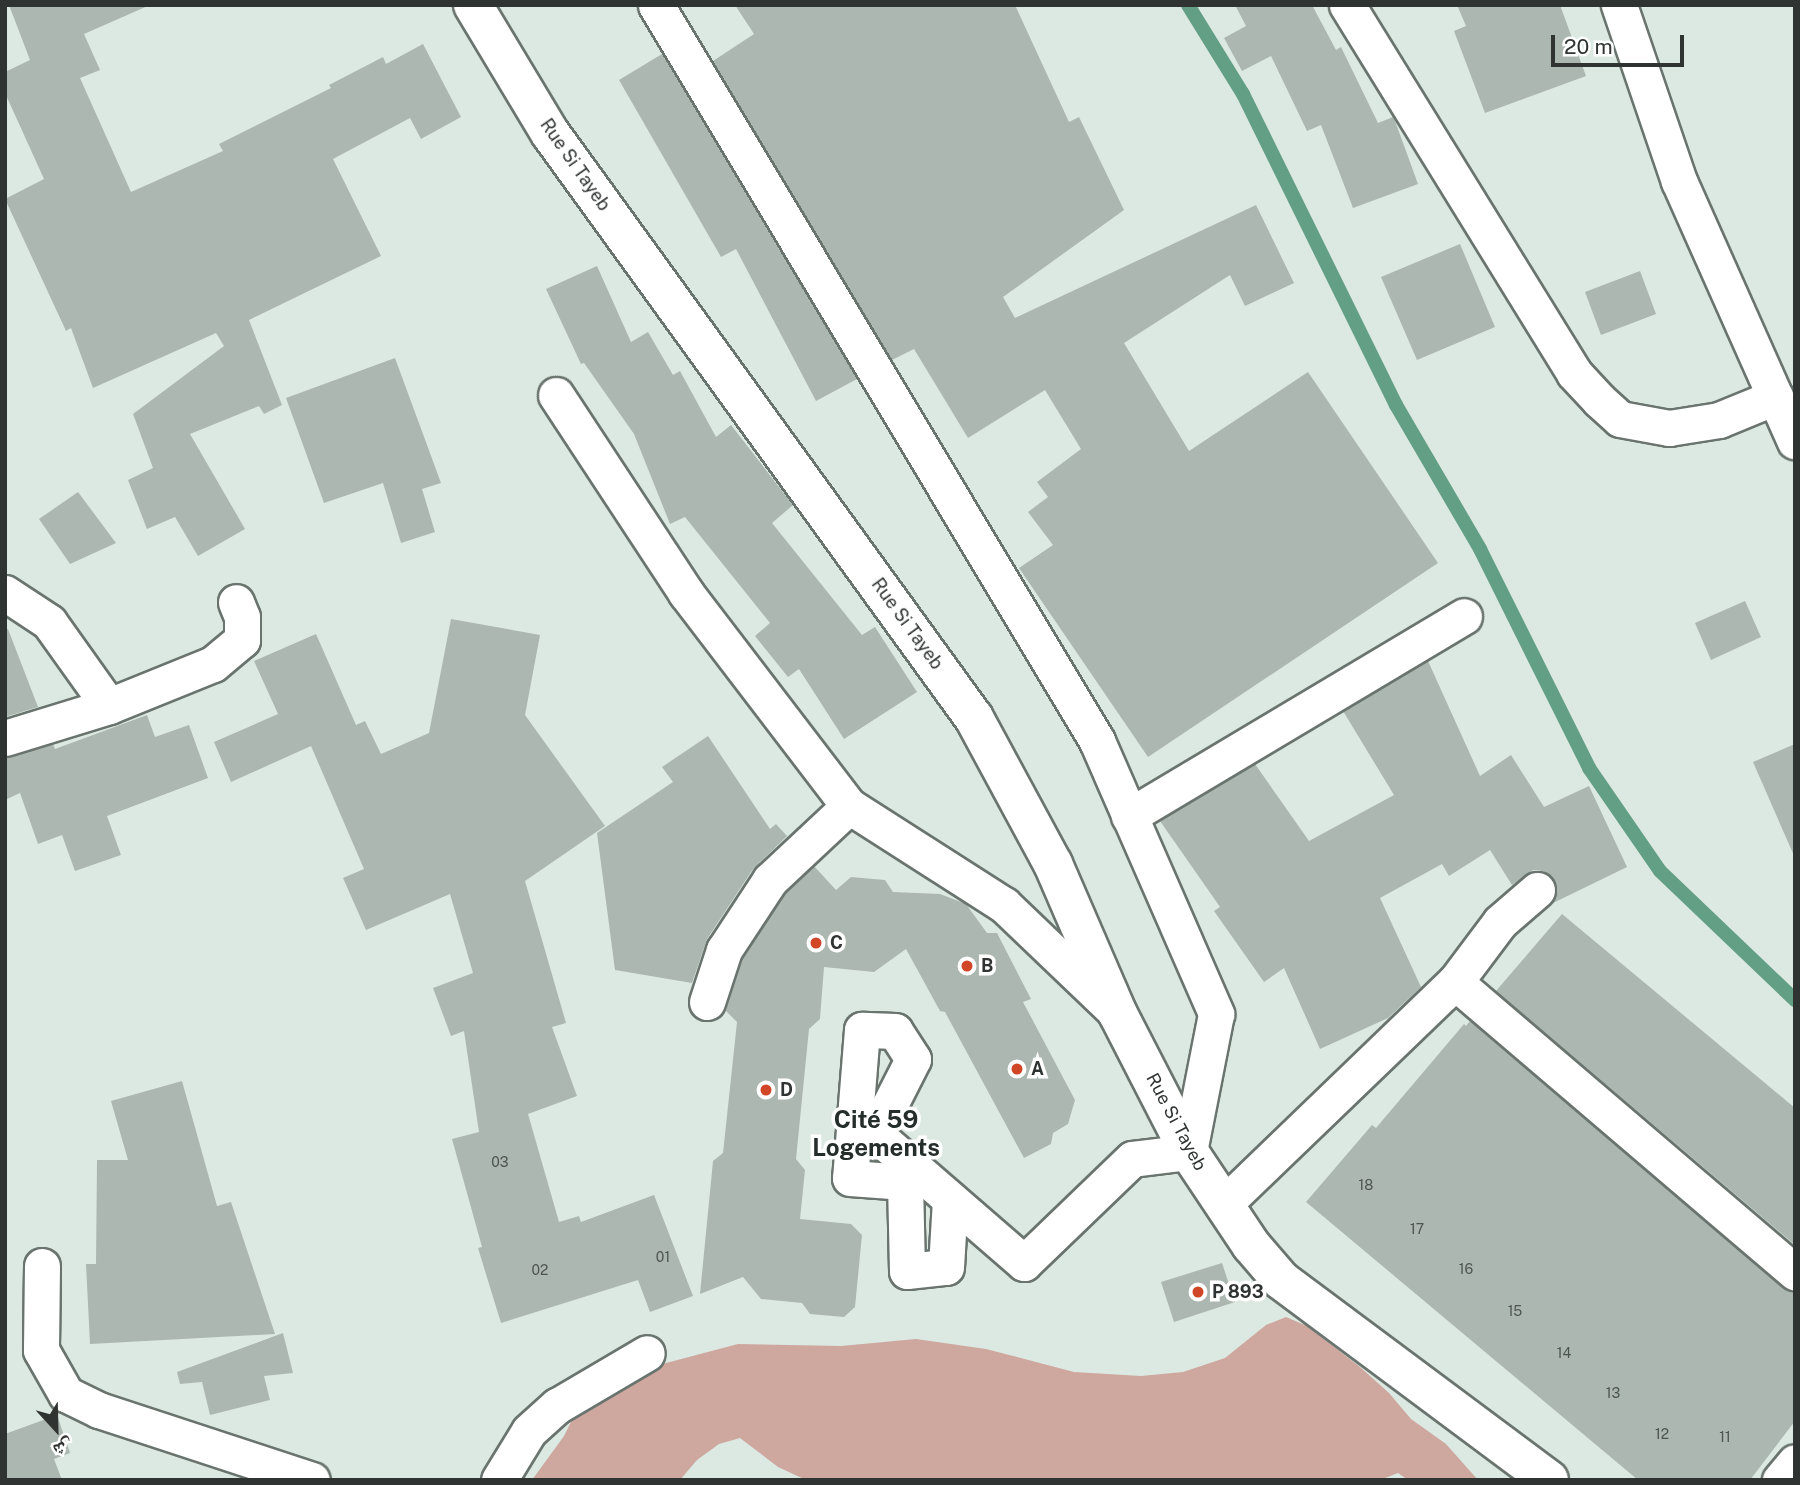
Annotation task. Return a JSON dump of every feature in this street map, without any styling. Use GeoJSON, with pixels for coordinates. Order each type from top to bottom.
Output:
{"type":"FeatureCollection","features":[{"type":"Feature","properties":{"kind":"main road","name":"Rue Si Tayeb"},"geometry":{"type":"LineString","coordinates":[[473,5],[550,133],[974,718],[1053,864],[1118,1014],[1189,1152],[1223,1205],[1281,1280],[1549,1480]]}},
{"type":"Feature","properties":{"kind":"street"},"geometry":{"type":"LineString","coordinates":[[656,5],[1097,741],[1216,1014],[1189,1152],[1132,1159],[1024,1263],[875,1134],[912,1059],[895,1031],[862,1030],[850,1178],[905,1182],[907,1271],[946,1267],[950,1199]]}},
{"type":"Feature","properties":{"kind":"street"},"geometry":{"type":"LineString","coordinates":[[1347,5],[1574,373],[1599,400],[1620,419],[1669,428],[1718,420],[1775,397]]}},
{"type":"Feature","properties":{"kind":"street"},"geometry":{"type":"LineString","coordinates":[[1619,5],[1679,181],[1795,440]]}},
{"type":"Feature","properties":{"kind":"street"},"geometry":{"type":"LineString","coordinates":[[556,395],[685,593],[849,806],[1004,905],[1118,1014]]}},
{"type":"Feature","properties":{"kind":"street"},"geometry":{"type":"LineString","coordinates":[[5,593],[49,622],[109,706]]}},
{"type":"Feature","properties":{"kind":"street"},"geometry":{"type":"LineString","coordinates":[[5,738],[109,706],[213,664],[242,640],[242,617],[236,602]]}},
{"type":"Feature","properties":{"kind":"street"},"geometry":{"type":"LineString","coordinates":[[1129,816],[1464,616]]}},
{"type":"Feature","properties":{"kind":"street"},"geometry":{"type":"LineString","coordinates":[[707,1002],[724,950],[769,880],[849,806]]}},
{"type":"Feature","properties":{"kind":"street"},"geometry":{"type":"LineString","coordinates":[[1223,1205],[1455,982],[1500,922],[1537,890]]}},
{"type":"Feature","properties":{"kind":"street"},"geometry":{"type":"LineString","coordinates":[[1455,982],[1795,1272]]}},
{"type":"Feature","properties":{"kind":"street"},"geometry":{"type":"LineString","coordinates":[[42,1266],[41,1350],[66,1394],[99,1410],[312,1480]]}},
{"type":"Feature","properties":{"kind":"street"},"geometry":{"type":"LineString","coordinates":[[499,1480],[529,1432],[557,1406],[647,1353]]}},
{"type":"Feature","properties":{"kind":"street"},"geometry":{"type":"LineString","coordinates":[[1780,1480],[1795,1462]]}},
{"type":"Feature","properties":{"kind":"shaded area"},"geometry":{"type":"Polygon","coordinates":[[[1286,1317],[1307,1326],[1360,1367],[1389,1393],[1411,1419],[1446,1444],[1478,1480],[1408,1480],[1398,1473],[1380,1480],[806,1480],[778,1467],[740,1438],[719,1444],[697,1460],[680,1480],[532,1480],[564,1436],[574,1416],[651,1367],[738,1344],[841,1346],[916,1339],[986,1349],[1074,1372],[1141,1376],[1183,1372],[1225,1358],[1266,1325],[1286,1317]]]}},
{"type":"Feature","properties":{"kind":"building"},"geometry":{"type":"Polygon","coordinates":[[[9,5],[150,5],[84,34],[100,70],[80,78],[131,192],[223,151],[219,144],[331,88],[329,85],[383,57],[386,64],[423,44],[461,117],[421,139],[410,118],[333,159],[381,256],[249,320],[282,405],[264,414],[259,406],[190,434],[245,529],[198,556],[175,517],[147,529],[128,480],[153,468],[133,414],[224,346],[216,333],[93,388],[71,328],[66,331],[5,199],[44,179],[5,93],[5,72],[30,60],[9,5]]]}},
{"type":"Feature","properties":{"kind":"building"},"geometry":{"type":"Polygon","coordinates":[[[735,5],[1015,5],[1069,122],[1079,117],[1124,210],[1003,297],[1015,318],[1256,205],[1294,283],[1245,306],[1230,275],[1124,343],[1189,451],[1308,372],[1438,563],[1148,757],[1019,568],[1053,545],[1028,512],[1048,497],[1037,482],[1081,449],[1045,390],[968,438],[914,349],[892,360],[713,61],[754,34],[735,5]]]}},
{"type":"Feature","properties":{"kind":"building"},"geometry":{"type":"Polygon","coordinates":[[[1235,5],[1312,5],[1336,50],[1341,47],[1378,123],[1393,117],[1418,184],[1353,208],[1321,125],[1307,131],[1271,56],[1242,71],[1224,38],[1246,26],[1235,5]]]}},
{"type":"Feature","properties":{"kind":"building"},"geometry":{"type":"Polygon","coordinates":[[[1457,5],[1560,5],[1586,76],[1485,113],[1454,31],[1466,26],[1457,5]]]}},
{"type":"Feature","properties":{"kind":"building"},"geometry":{"type":"Polygon","coordinates":[[[662,54],[857,379],[816,401],[736,249],[721,257],[619,80],[662,54]]]}},
{"type":"Feature","properties":{"kind":"building"},"geometry":{"type":"Polygon","coordinates":[[[1460,244],[1495,327],[1417,360],[1381,277],[1460,244]]]}},
{"type":"Feature","properties":{"kind":"building"},"geometry":{"type":"Polygon","coordinates":[[[597,266],[631,342],[648,332],[673,375],[680,371],[716,437],[731,425],[793,505],[772,523],[862,635],[875,627],[917,692],[844,739],[799,669],[788,677],[755,636],[770,623],[685,517],[670,524],[634,434],[584,363],[581,364],[546,289],[597,266]]]}},
{"type":"Feature","properties":{"kind":"building"},"geometry":{"type":"Polygon","coordinates":[[[1640,271],[1656,314],[1601,335],[1585,292],[1640,271]]]}},
{"type":"Feature","properties":{"kind":"building"},"geometry":{"type":"Polygon","coordinates":[[[395,358],[441,483],[422,489],[435,532],[401,543],[383,483],[324,503],[286,398],[395,358]]]}},
{"type":"Feature","properties":{"kind":"building"},"geometry":{"type":"Polygon","coordinates":[[[78,492],[116,543],[70,564],[39,519],[78,492]]]}},
{"type":"Feature","properties":{"kind":"building"},"geometry":{"type":"Polygon","coordinates":[[[1745,601],[1761,637],[1711,660],[1695,623],[1745,601]]]}},
{"type":"Feature","properties":{"kind":"building"},"geometry":{"type":"Polygon","coordinates":[[[451,619],[540,635],[525,715],[605,826],[525,881],[566,1023],[552,1027],[577,1096],[528,1114],[559,1222],[579,1216],[581,1222],[654,1195],[693,1296],[650,1312],[638,1280],[501,1323],[478,1248],[482,1247],[452,1139],[479,1132],[464,1031],[451,1036],[433,988],[473,973],[450,894],[366,930],[343,878],[364,869],[311,746],[231,782],[214,742],[278,714],[254,661],[316,634],[356,725],[365,721],[381,754],[429,733],[451,619]]]}},
{"type":"Feature","properties":{"kind":"building"},"geometry":{"type":"Polygon","coordinates":[[[8,629],[38,707],[5,717],[5,630],[8,629]]]}},
{"type":"Feature","properties":{"kind":"building"},"geometry":{"type":"Polygon","coordinates":[[[1428,661],[1480,776],[1511,755],[1544,807],[1589,786],[1627,867],[1551,904],[1557,887],[1552,876],[1533,870],[1512,885],[1490,850],[1449,876],[1442,864],[1380,898],[1421,987],[1388,1018],[1320,1049],[1284,968],[1264,982],[1214,911],[1220,907],[1160,821],[1255,764],[1309,841],[1394,795],[1343,711],[1428,661]]]}},
{"type":"Feature","properties":{"kind":"building"},"geometry":{"type":"Polygon","coordinates":[[[147,715],[155,737],[189,725],[208,778],[107,816],[121,855],[75,871],[62,835],[38,844],[20,793],[5,800],[5,758],[53,744],[55,749],[147,715]]]}},
{"type":"Feature","properties":{"kind":"building"},"geometry":{"type":"Polygon","coordinates":[[[708,736],[770,829],[776,824],[787,836],[753,869],[707,939],[692,983],[615,970],[597,833],[673,782],[662,767],[708,736]]]}},
{"type":"Feature","properties":{"kind":"building"},"geometry":{"type":"Polygon","coordinates":[[[1795,744],[1795,858],[1753,762],[1795,744]]]}},
{"type":"Feature","properties":{"kind":"building"},"geometry":{"type":"Polygon","coordinates":[[[814,866],[836,890],[851,877],[885,880],[893,892],[940,894],[966,904],[987,933],[997,933],[1031,999],[1023,1002],[1075,1100],[1068,1124],[1053,1133],[1051,1144],[1024,1158],[945,1012],[940,1011],[906,949],[874,972],[824,967],[820,1019],[809,1029],[796,1159],[805,1170],[800,1219],[851,1224],[862,1235],[855,1307],[844,1317],[810,1314],[802,1303],[761,1299],[743,1277],[700,1294],[713,1161],[723,1153],[737,1022],[726,1011],[727,1006],[742,959],[786,893],[814,866]]]}},
{"type":"Feature","properties":{"kind":"building"},"geometry":{"type":"Polygon","coordinates":[[[1562,914],[1795,1108],[1795,1245],[1496,991],[1562,914]]]}},
{"type":"Feature","properties":{"kind":"building"},"geometry":{"type":"Polygon","coordinates":[[[1470,1021],[1782,1287],[1795,1292],[1795,1421],[1750,1480],[1638,1480],[1306,1202],[1372,1125],[1376,1128],[1464,1024],[1466,1026],[1470,1021]]]}},
{"type":"Feature","properties":{"kind":"building"},"geometry":{"type":"Polygon","coordinates":[[[182,1081],[217,1206],[231,1202],[275,1334],[90,1344],[86,1264],[96,1264],[97,1160],[128,1160],[111,1101],[182,1081]]]}},
{"type":"Feature","properties":{"kind":"building","name":"P 893"},"geometry":{"type":"Polygon","coordinates":[[[1222,1263],[1235,1302],[1174,1322],[1161,1282],[1222,1263]]]}},
{"type":"Feature","properties":{"kind":"building"},"geometry":{"type":"Polygon","coordinates":[[[283,1333],[293,1373],[264,1376],[270,1400],[210,1415],[202,1382],[180,1384],[177,1372],[283,1333]]]}},
{"type":"Feature","properties":{"kind":"building"},"geometry":{"type":"Polygon","coordinates":[[[57,1415],[70,1453],[54,1459],[62,1480],[5,1480],[5,1434],[57,1415]]]}},
{"type":"Feature","properties":{"kind":"waterway"},"geometry":{"type":"LineString","coordinates":[[1188,5],[1243,94],[1396,405],[1480,549],[1589,768],[1660,871],[1795,1000]]}},
{"type":"Feature","properties":{"kind":"place","name":"C"},"geometry":{"type":"Point","coordinates":[816,943]}},
{"type":"Feature","properties":{"kind":"place","name":"B"},"geometry":{"type":"Point","coordinates":[967,966]}},
{"type":"Feature","properties":{"kind":"place","name":"A"},"geometry":{"type":"Point","coordinates":[1017,1069]}},
{"type":"Feature","properties":{"kind":"place","name":"D"},"geometry":{"type":"Point","coordinates":[766,1090]}},
{"type":"Feature","properties":{"kind":"place","name":"P 893"},"geometry":{"type":"Point","coordinates":[1198,1292]}},
{"type":"Feature","properties":{"kind":"district","name":"Cité 59 Logements"},"geometry":{"type":"Point","coordinates":[876,1134]}}]}
